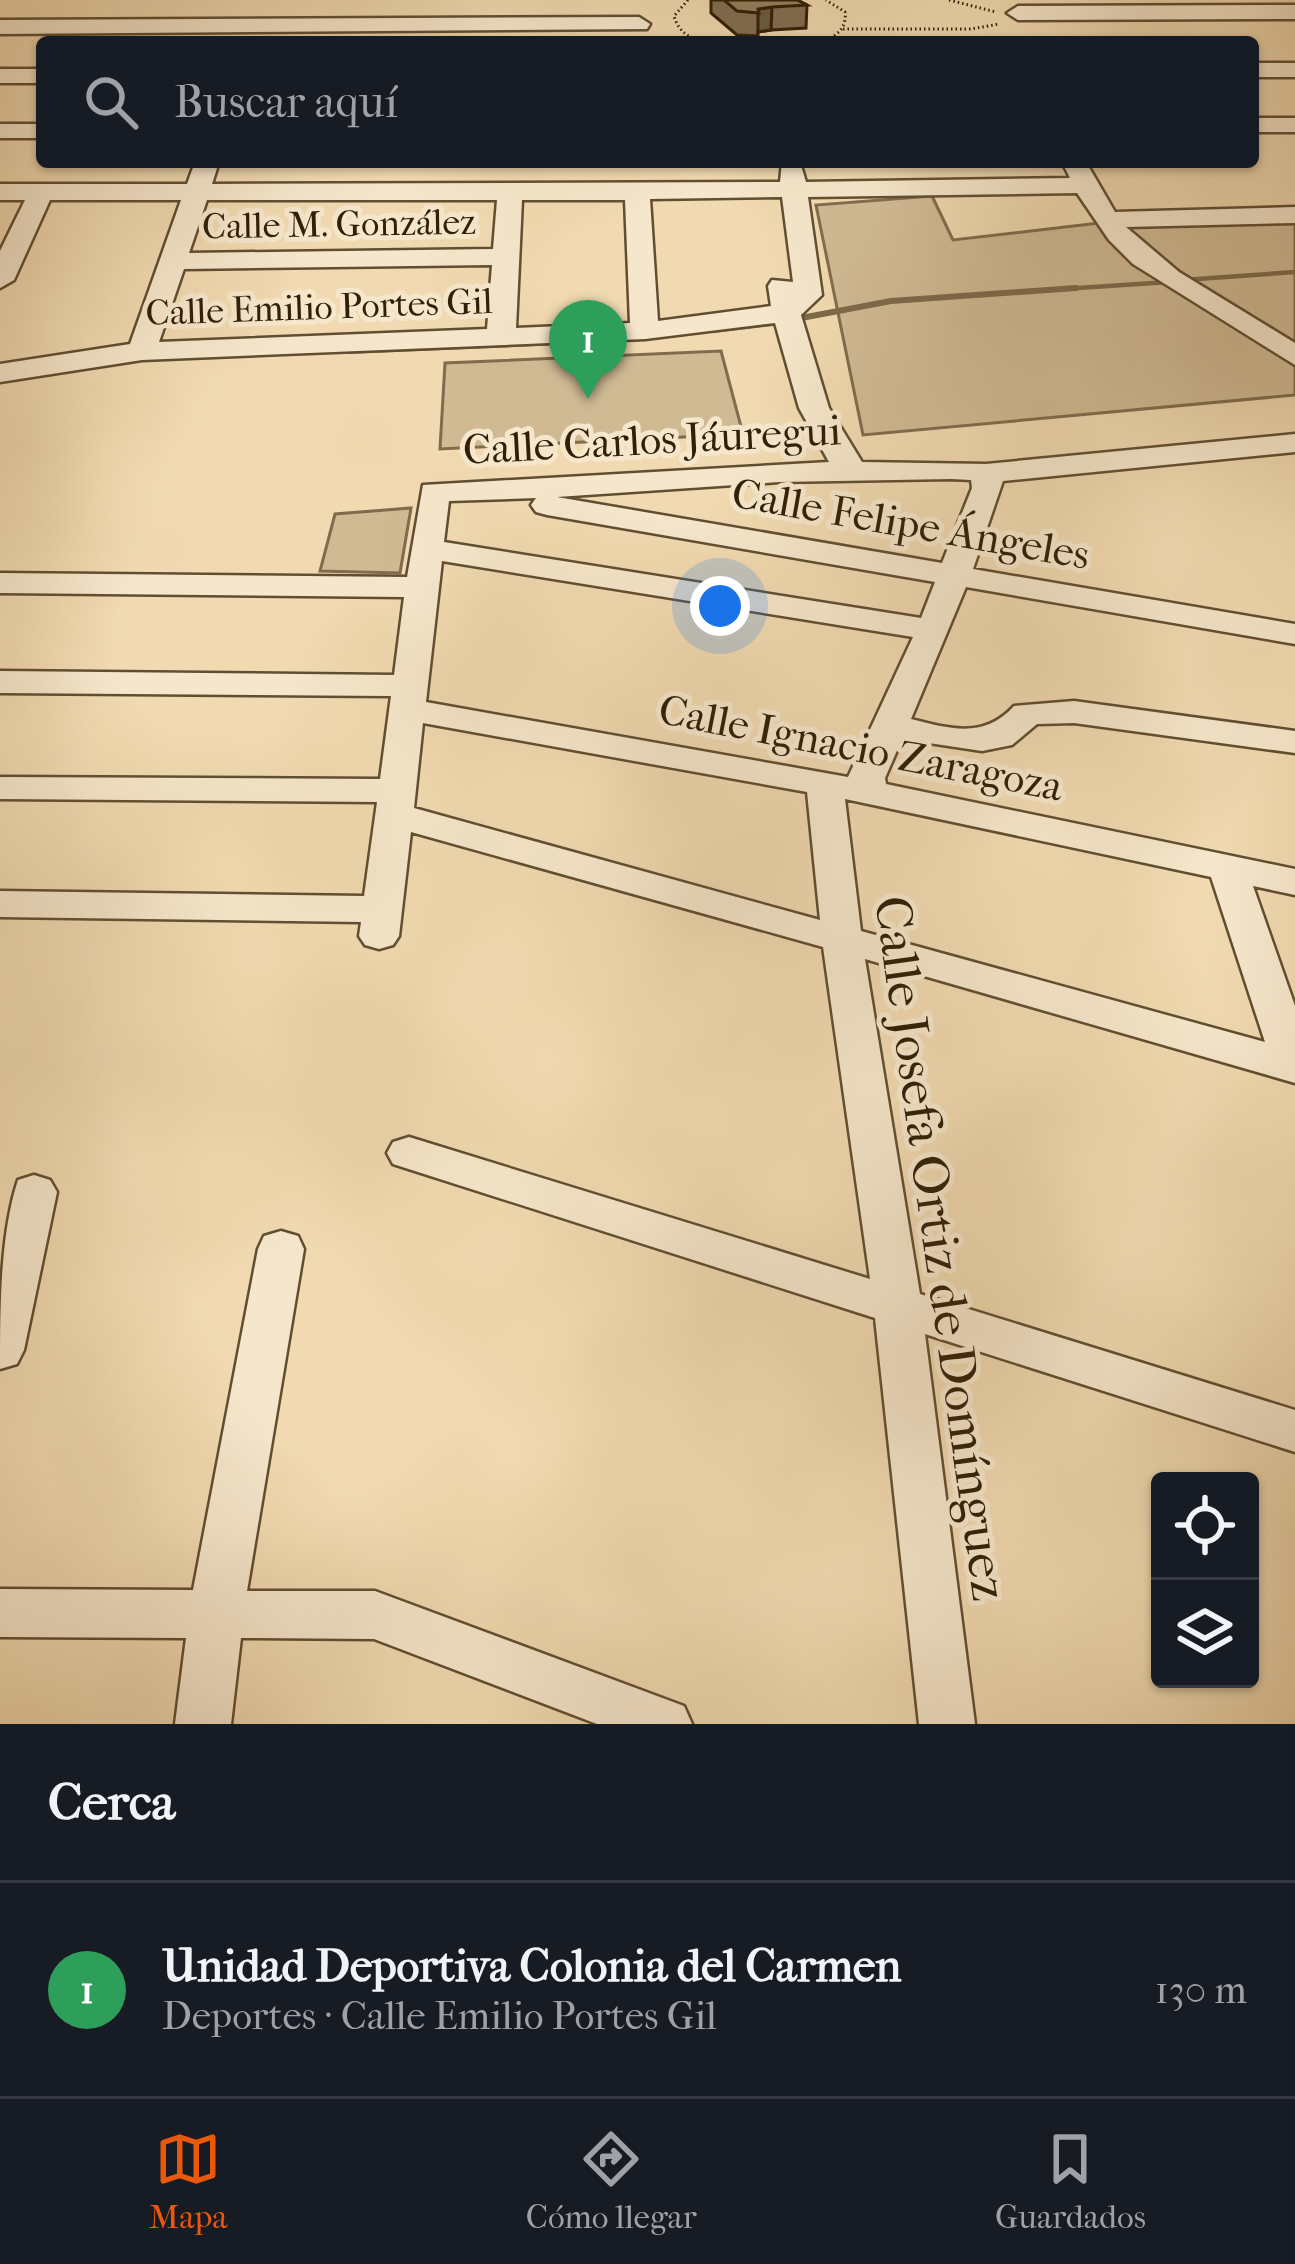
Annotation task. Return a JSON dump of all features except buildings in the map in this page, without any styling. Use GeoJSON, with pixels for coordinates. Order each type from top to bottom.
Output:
{"type":"FeatureCollection","features":[{"type":"Feature","properties":{"kind":"street"},"geometry":{"type":"LineString","coordinates":[[0,16],[254,21]]}},
{"type":"Feature","properties":{"kind":"street"},"geometry":{"type":"LineString","coordinates":[[1020,19],[1295,16]]}},
{"type":"Feature","properties":{"kind":"street"},"geometry":{"type":"LineString","coordinates":[[0,27],[638,20]]}},
{"type":"Feature","properties":{"kind":"street"},"geometry":{"type":"LineString","coordinates":[[1259,70],[1295,70]]}},
{"type":"Feature","properties":{"kind":"street"},"geometry":{"type":"LineString","coordinates":[[0,76],[36,76]]}},
{"type":"Feature","properties":{"kind":"street"},"geometry":{"type":"LineString","coordinates":[[1259,125],[1295,125]]}},
{"type":"Feature","properties":{"kind":"street"},"geometry":{"type":"LineString","coordinates":[[0,131],[36,131]]}},
{"type":"Feature","properties":{"kind":"street"},"geometry":{"type":"LineString","coordinates":[[142,351],[205,168]]}},
{"type":"Feature","properties":{"kind":"street"},"geometry":{"type":"LineString","coordinates":[[0,192],[637,192],[779,176],[1080,174],[1099,214],[1131,252],[1295,356]]}},
{"type":"Feature","properties":{"kind":"street"},"geometry":{"type":"LineString","coordinates":[[779,176],[808,295],[788,323],[832,451],[851,468]]}},
{"type":"Feature","properties":{"kind":"street"},"geometry":{"type":"LineString","coordinates":[[0,280],[41,192]]}},
{"type":"Feature","properties":{"kind":"street"},"geometry":{"type":"LineString","coordinates":[[501,338],[510,192]]}},
{"type":"Feature","properties":{"kind":"street"},"geometry":{"type":"LineString","coordinates":[[637,192],[645,331]]}},
{"type":"Feature","properties":{"kind":"street"},"geometry":{"type":"LineString","coordinates":[[1107,220],[1295,215]]}},
{"type":"Feature","properties":{"kind":"street","name":"Calle M. González"},"geometry":{"type":"LineString","coordinates":[[174,261],[506,257]]}},
{"type":"Feature","properties":{"kind":"street","name":"Calle Emilio Portes Gil"},"geometry":{"type":"LineString","coordinates":[[0,373],[142,351],[788,323]]}},
{"type":"Feature","properties":{"kind":"street"},"geometry":{"type":"LineString","coordinates":[[847,789],[866,778],[933,630],[988,488],[1001,470],[1035,446],[1295,425]]}},
{"type":"Feature","properties":{"kind":"street","name":"Calle Carlos Jáuregui"},"geometry":{"type":"LineString","coordinates":[[427,549],[434,492],[515,492],[851,468],[1001,470],[1295,443]]}},
{"type":"Feature","properties":{"kind":"street","name":"Calle Felipe Ángeles"},"geometry":{"type":"LineString","coordinates":[[515,492],[540,504],[1295,634]]}},
{"type":"Feature","properties":{"kind":"street"},"geometry":{"type":"LineString","coordinates":[[0,904],[381,922],[427,549],[933,630]]}},
{"type":"Feature","properties":{"kind":"street"},"geometry":{"type":"LineString","coordinates":[[0,583],[422,587]]}},
{"type":"Feature","properties":{"kind":"street","name":"Calle Ignacio Zaragoza"},"geometry":{"type":"LineString","coordinates":[[0,682],[409,698],[1295,881]]}},
{"type":"Feature","properties":{"kind":"street"},"geometry":{"type":"LineString","coordinates":[[890,724],[983,744],[1013,735],[1027,714],[1074,712],[1295,742]]}},
{"type":"Feature","properties":{"kind":"street"},"geometry":{"type":"LineString","coordinates":[[0,788],[396,803],[842,941],[1295,1066]]}},
{"type":"Feature","properties":{"kind":"street","name":"Calle Josefa Ortiz de Domínguez"},"geometry":{"type":"LineString","coordinates":[[847,789],[842,941],[898,1309],[946,1724]]}},
{"type":"Feature","properties":{"kind":"street"},"geometry":{"type":"LineString","coordinates":[[1228,869],[1295,1066]]}},
{"type":"Feature","properties":{"kind":"street"},"geometry":{"type":"LineString","coordinates":[[409,1153],[1295,1431]]}},
{"type":"Feature","properties":{"kind":"street"},"geometry":{"type":"LineString","coordinates":[[0,1350],[34,1192]]}},
{"type":"Feature","properties":{"kind":"street"},"geometry":{"type":"LineString","coordinates":[[203,1724],[216,1614],[281,1249]]}},
{"type":"Feature","properties":{"kind":"street"},"geometry":{"type":"LineString","coordinates":[[0,1612],[375,1615],[664,1724]]}},
{"type":"Feature","properties":{"kind":"path"},"geometry":{"type":"LineString","coordinates":[[687,36],[675,25],[674,16],[688,0]]}},
{"type":"Feature","properties":{"kind":"path"},"geometry":{"type":"LineString","coordinates":[[826,0],[845,11],[844,29]]}},
{"type":"Feature","properties":{"kind":"path"},"geometry":{"type":"LineString","coordinates":[[950,0],[1020,19]]}},
{"type":"Feature","properties":{"kind":"path"},"geometry":{"type":"LineString","coordinates":[[832,36],[844,29],[971,28],[1020,19]]}},
{"type":"Feature","properties":{"kind":"shaded area"},"geometry":{"type":"Polygon","coordinates":[[[932,196],[953,240],[1099,223],[1295,223],[1295,395],[863,435],[816,205],[932,196]]]}},
{"type":"Feature","properties":{"kind":"shaded area"},"geometry":{"type":"Polygon","coordinates":[[[721,351],[743,434],[440,449],[445,363],[721,351]]]}},
{"type":"Feature","properties":{"kind":"shaded area"},"geometry":{"type":"Polygon","coordinates":[[[411,508],[400,573],[320,571],[335,514],[411,508]]]}},
{"type":"Feature","properties":{"kind":"waterway"},"geometry":{"type":"LineString","coordinates":[[1183,280],[1295,272]]}},
{"type":"Feature","properties":{"kind":"waterway"},"geometry":{"type":"LineString","coordinates":[[1052,290],[1169,282]]}},
{"type":"Feature","properties":{"kind":"waterway"},"geometry":{"type":"LineString","coordinates":[[1052,290],[1076,288]]}},
{"type":"Feature","properties":{"kind":"waterway"},"geometry":{"type":"LineString","coordinates":[[796,319],[891,301],[1052,290]]}},
{"type":"Feature","properties":{"kind":"waterway"},"geometry":{"type":"LineString","coordinates":[[1032,291],[1052,290]]}},
{"type":"Feature","properties":{"kind":"waterway"},"geometry":{"type":"LineString","coordinates":[[713,330],[781,322]]}},
{"type":"Feature","properties":{"kind":"waterway"},"geometry":{"type":"LineString","coordinates":[[348,351],[584,341]]}},
{"type":"Feature","properties":{"kind":"place","name":"Unidad Deportiva Colonia del Carmen"},"geometry":{"type":"Point","coordinates":[588,399]}}]}
